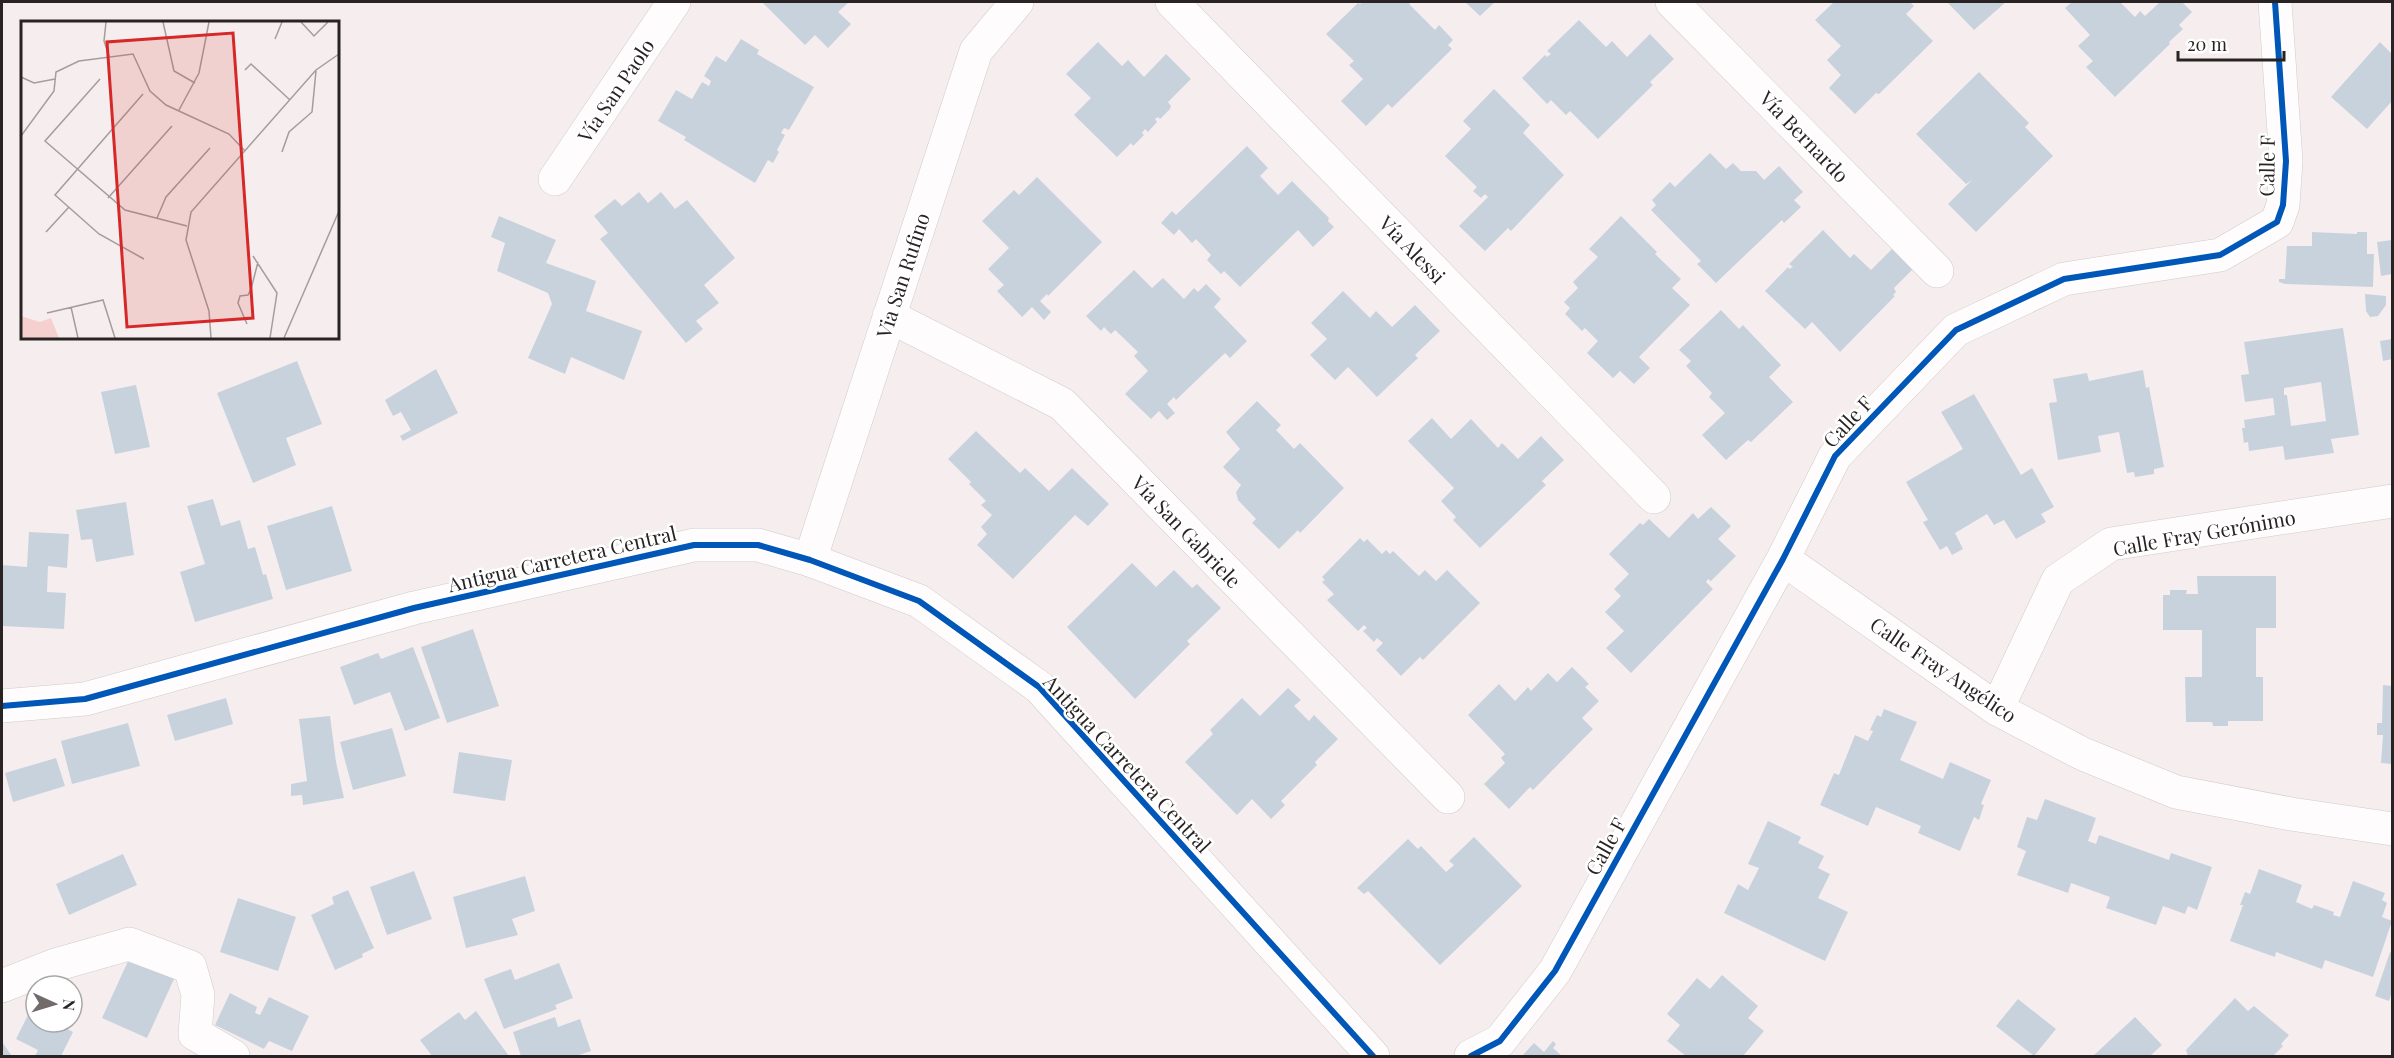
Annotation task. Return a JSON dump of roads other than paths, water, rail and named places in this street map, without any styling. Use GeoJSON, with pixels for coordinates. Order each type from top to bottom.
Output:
{"type":"FeatureCollection","features":[{"type":"Feature","properties":{"kind":"street","name":"Vía San Paolo"},"geometry":{"type":"LineString","coordinates":[[555,179],[674,2]]}},
{"type":"Feature","properties":{"kind":"street","name":"Via San Rufino"},"geometry":{"type":"LineString","coordinates":[[810,560],[976,51],[1017,2]]}},
{"type":"Feature","properties":{"kind":"street","name":"Vía Alessi"},"geometry":{"type":"LineString","coordinates":[[1172,2],[1654,497]]}},
{"type":"Feature","properties":{"kind":"street","name":"Vía Bernardo"},"geometry":{"type":"LineString","coordinates":[[1672,2],[1937,271]]}},
{"type":"Feature","properties":{"kind":"street","name":"Calle F"},"geometry":{"type":"LineString","coordinates":[[1471,1056],[1500,1041],[1556,970],[1783,559],[1835,456],[1956,330],[2064,279],[2220,255],[2277,222],[2283,205],[2286,161],[2279,2]]}},
{"type":"Feature","properties":{"kind":"street","name":"Vía San Gabriele"},"geometry":{"type":"LineString","coordinates":[[889,316],[1062,404],[1448,797]]}},
{"type":"Feature","properties":{"kind":"street","name":"Calle Fray Gerónimo"},"geometry":{"type":"LineString","coordinates":[[1998,710],[2058,580],[2111,544],[2392,501]]}},
{"type":"Feature","properties":{"kind":"street","name":"Antigua Carretera Central"},"geometry":{"type":"LineString","coordinates":[[2,706],[85,699],[414,608],[694,545],[758,545],[810,560],[919,601],[1039,687],[1373,1056]]}},
{"type":"Feature","properties":{"kind":"street","name":"Calle Fray Angélico"},"geometry":{"type":"LineString","coordinates":[[1783,559],[1998,710],[2083,754],[2176,792],[2291,814],[2392,829]]}},
{"type":"Feature","properties":{"kind":"street"},"geometry":{"type":"LineString","coordinates":[[2,986],[55,965],[129,944],[190,967],[198,995],[195,1034],[233,1056]]}}]}
